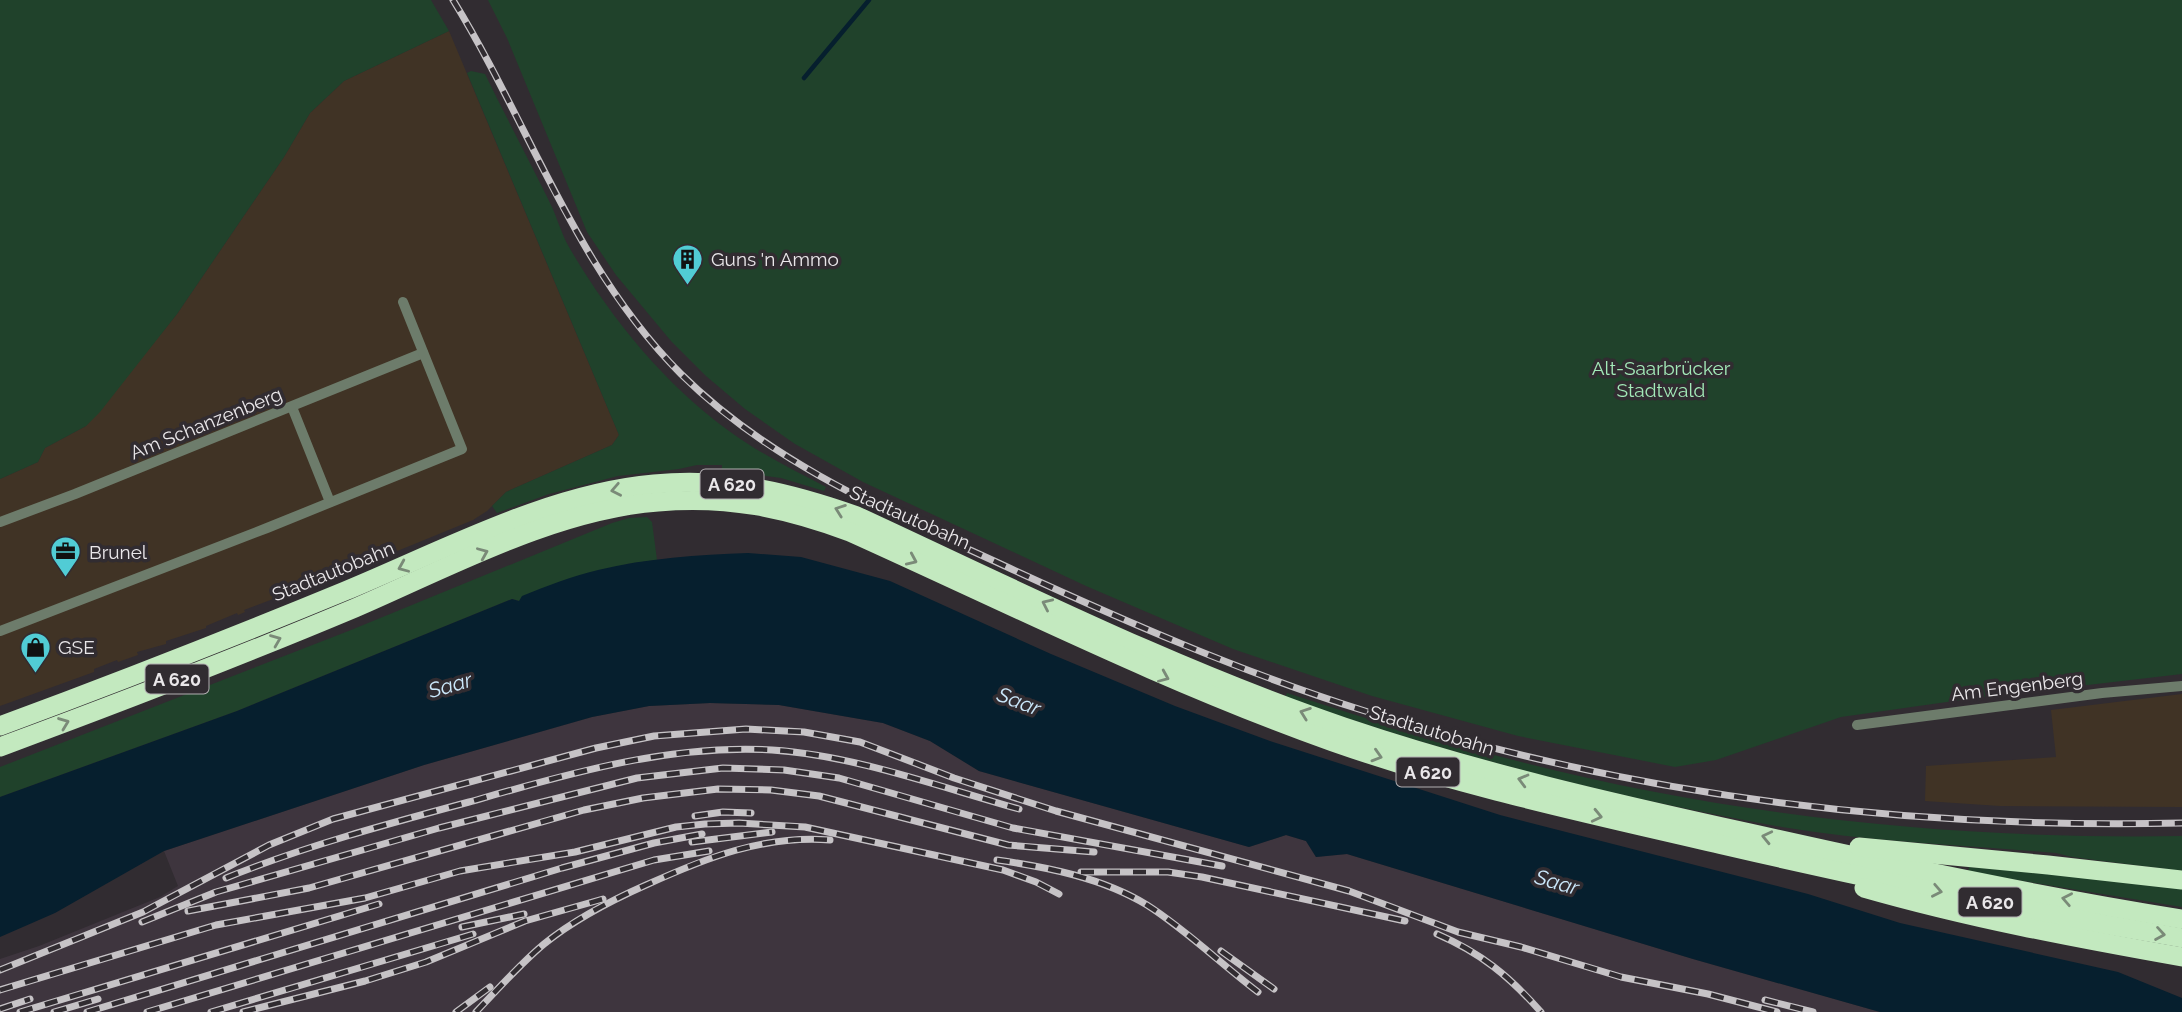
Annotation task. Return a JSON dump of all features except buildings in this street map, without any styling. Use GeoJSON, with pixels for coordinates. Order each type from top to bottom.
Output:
{"type":"FeatureCollection","features":[{"type":"Feature","properties":{"kind":"highway","name":"Stadtautobahn"},"geometry":{"type":"LineString","coordinates":[[0,726],[189,654],[547,508],[617,489],[654,484],[731,484],[806,498],[857,516],[1159,655],[1342,727],[1443,759],[1800,854]]}},
{"type":"Feature","properties":{"kind":"highway","name":"Stadtautobahn"},"geometry":{"type":"LineString","coordinates":[[0,747],[220,662],[552,525],[621,506],[657,502],[729,502],[803,515],[850,532],[1152,672],[1337,744],[1538,802],[1800,854]]}},
{"type":"Feature","properties":{"kind":"highway"},"geometry":{"type":"LineString","coordinates":[[1800,854],[1886,848],[2182,880]]}},
{"type":"Feature","properties":{"kind":"highway"},"geometry":{"type":"LineString","coordinates":[[1800,854],[1850,884],[1951,913],[2182,957]]}},
{"type":"Feature","properties":{"kind":"highway","name":"A 620"},"geometry":{"type":"LineString","coordinates":[[1800,854],[2182,919]]}},
{"type":"Feature","properties":{"kind":"highway","name":"A 620"},"geometry":{"type":"LineString","coordinates":[[1800,854],[2109,926],[2182,938]]}},
{"type":"Feature","properties":{"kind":"street"},"geometry":{"type":"LineString","coordinates":[[0,631],[462,449],[403,302]]}},
{"type":"Feature","properties":{"kind":"street","name":"Am Schanzenberg"},"geometry":{"type":"LineString","coordinates":[[0,522],[423,354]]}},
{"type":"Feature","properties":{"kind":"street"},"geometry":{"type":"LineString","coordinates":[[292,407],[330,502]]}},
{"type":"Feature","properties":{"kind":"street","name":"Am Engenberg"},"geometry":{"type":"LineString","coordinates":[[1857,725],[2182,685]]}},
{"type":"Feature","properties":{"kind":"shaded area"},"geometry":{"type":"Polygon","coordinates":[[[449,31],[619,435],[612,445],[506,492],[487,511],[473,520],[354,569],[314,582],[314,585],[244,610],[245,612],[238,615],[237,613],[206,628],[166,641],[166,644],[137,652],[138,655],[118,662],[117,660],[94,669],[94,672],[0,706],[0,479],[38,462],[45,448],[86,426],[177,314],[284,157],[310,113],[344,81],[449,31]]]}},
{"type":"Feature","properties":{"kind":"shaded area"},"geometry":{"type":"Polygon","coordinates":[[[2182,694],[2182,807],[2000,806],[1925,801],[1926,766],[2056,757],[2051,710],[2182,694]]]}},
{"type":"Feature","properties":{"kind":"shaded area"},"geometry":{"type":"Polygon","coordinates":[[[710,703],[779,705],[883,723],[930,741],[979,771],[1249,847],[1286,835],[1306,841],[1316,857],[1347,854],[1693,959],[1880,1012],[0,1012],[0,959],[160,897],[178,886],[164,851],[424,765],[592,717],[649,706],[710,703]]]}},
{"type":"Feature","properties":{"kind":"green space"},"geometry":{"type":"Polygon","coordinates":[[[0,0],[431,0],[449,31],[344,81],[310,113],[284,157],[177,314],[100,412],[86,426],[45,448],[38,462],[0,479],[0,0]]]}},
{"type":"Feature","properties":{"kind":"green space","name":"Alt-Saarbrücker Stadtwald"},"geometry":{"type":"Polygon","coordinates":[[[488,0],[2182,0],[2182,674],[1841,717],[1716,760],[1675,767],[1518,736],[1372,696],[1233,649],[1086,586],[863,482],[795,444],[745,409],[706,376],[671,341],[616,275],[587,232],[507,38],[488,0]]]}},
{"type":"Feature","properties":{"kind":"green space"},"geometry":{"type":"Polygon","coordinates":[[[471,71],[485,74],[550,203],[569,247],[602,298],[640,347],[682,392],[729,431],[776,461],[826,487],[824,491],[781,478],[722,470],[722,465],[697,465],[618,476],[549,494],[497,513],[492,506],[506,492],[612,445],[619,435],[467,73],[471,71]]]}},
{"type":"Feature","properties":{"kind":"green space"},"geometry":{"type":"Polygon","coordinates":[[[647,517],[652,522],[657,560],[627,564],[519,601],[512,599],[237,711],[0,797],[0,767],[351,630],[612,523],[647,517]]]}},
{"type":"Feature","properties":{"kind":"green space"},"geometry":{"type":"Polygon","coordinates":[[[1287,693],[1512,760],[1716,803],[1848,821],[1981,832],[2182,836],[2182,871],[2056,853],[1850,836],[1719,815],[1593,788],[1468,755],[1346,718],[1285,697],[1287,693]]]}},
{"type":"Feature","properties":{"kind":"green space"},"geometry":{"type":"Polygon","coordinates":[[[1969,867],[2048,873],[2182,889],[2182,907],[1968,872],[1969,867]]]}},
{"type":"Feature","properties":{"kind":"water","name":"Saar"},"geometry":{"type":"Polygon","coordinates":[[[748,553],[801,557],[890,581],[1051,654],[1175,706],[1273,742],[1500,815],[1808,894],[1900,923],[2118,972],[2182,998],[2182,1012],[1880,1012],[1693,959],[1347,854],[1316,857],[1306,841],[1286,835],[1249,847],[979,771],[930,741],[883,723],[779,705],[710,703],[649,706],[592,717],[424,765],[164,851],[55,913],[0,937],[0,797],[237,711],[512,599],[519,601],[522,596],[569,578],[654,560],[748,553]]]}},
{"type":"Feature","properties":{"kind":"waterway"},"geometry":{"type":"LineString","coordinates":[[804,78],[869,0]]}},
{"type":"Feature","properties":{"kind":"railway"},"geometry":{"type":"LineString","coordinates":[[453,0],[583,242],[611,288],[644,333],[681,374],[716,406],[754,435],[834,484],[876,506],[1049,586],[1227,662],[1365,711],[1565,765],[1769,801],[1872,813],[1975,820],[2182,823]]}},
{"type":"Feature","properties":{"kind":"railway"},"geometry":{"type":"LineString","coordinates":[[0,970],[143,912],[269,845],[333,819],[596,748],[654,736],[746,729],[804,732],[860,742],[954,778],[1056,811],[1349,891],[1458,932],[1521,947],[1621,977],[1708,994],[1777,1012]]}},
{"type":"Feature","properties":{"kind":"railway"},"geometry":{"type":"LineString","coordinates":[[226,878],[346,836],[543,781],[619,763],[695,752],[772,750],[834,758],[1019,809]]}},
{"type":"Feature","properties":{"kind":"railway"},"geometry":{"type":"LineString","coordinates":[[142,922],[216,892],[439,828],[637,778],[723,768],[784,770],[839,778],[1013,828],[1222,866]]}},
{"type":"Feature","properties":{"kind":"railway"},"geometry":{"type":"LineString","coordinates":[[188,911],[309,888],[584,810],[643,798],[718,789],[771,790],[819,796],[1008,845],[1094,852]]}},
{"type":"Feature","properties":{"kind":"railway"},"geometry":{"type":"LineString","coordinates":[[695,816],[723,812],[751,813]]}},
{"type":"Feature","properties":{"kind":"railway"},"geometry":{"type":"LineString","coordinates":[[0,990],[216,925],[365,898],[460,871],[575,852],[676,827],[705,824],[805,827],[1003,870],[1059,894]]}},
{"type":"Feature","properties":{"kind":"railway"},"geometry":{"type":"LineString","coordinates":[[692,842],[772,832]]}},
{"type":"Feature","properties":{"kind":"railway"},"geometry":{"type":"LineString","coordinates":[[87,1012],[562,868],[654,843],[702,834]]}},
{"type":"Feature","properties":{"kind":"railway"},"geometry":{"type":"LineString","coordinates":[[476,1012],[544,944],[619,897],[735,850],[781,841],[830,840]]}},
{"type":"Feature","properties":{"kind":"railway"},"geometry":{"type":"LineString","coordinates":[[147,1012],[654,860],[709,851]]}},
{"type":"Feature","properties":{"kind":"railway"},"geometry":{"type":"LineString","coordinates":[[997,860],[1074,875],[1130,896],[1175,925],[1258,992]]}},
{"type":"Feature","properties":{"kind":"railway"},"geometry":{"type":"LineString","coordinates":[[1081,872],[1168,872],[1202,877],[1405,921]]}},
{"type":"Feature","properties":{"kind":"railway"},"geometry":{"type":"LineString","coordinates":[[243,1012],[365,981],[426,962],[525,921],[603,899]]}},
{"type":"Feature","properties":{"kind":"railway"},"geometry":{"type":"LineString","coordinates":[[20,1012],[379,904]]}},
{"type":"Feature","properties":{"kind":"railway"},"geometry":{"type":"LineString","coordinates":[[462,927],[524,914]]}},
{"type":"Feature","properties":{"kind":"railway"},"geometry":{"type":"LineString","coordinates":[[211,1012],[473,934]]}},
{"type":"Feature","properties":{"kind":"railway"},"geometry":{"type":"LineString","coordinates":[[1437,934],[1494,967],[1541,1012]]}},
{"type":"Feature","properties":{"kind":"railway"},"geometry":{"type":"LineString","coordinates":[[1221,951],[1274,989]]}},
{"type":"Feature","properties":{"kind":"railway"},"geometry":{"type":"LineString","coordinates":[[456,1012],[490,987]]}},
{"type":"Feature","properties":{"kind":"railway"},"geometry":{"type":"LineString","coordinates":[[0,1009],[30,999]]}},
{"type":"Feature","properties":{"kind":"railway"},"geometry":{"type":"LineString","coordinates":[[54,1012],[98,999]]}},
{"type":"Feature","properties":{"kind":"railway"},"geometry":{"type":"LineString","coordinates":[[1765,1000],[1813,1012]]}},
{"type":"Feature","properties":{"kind":"place","name":"Guns 'n Ammo"},"geometry":{"type":"Point","coordinates":[688,286]}},
{"type":"Feature","properties":{"kind":"place","name":"Brunel"},"geometry":{"type":"Point","coordinates":[66,579]}},
{"type":"Feature","properties":{"kind":"place","name":"GSE"},"geometry":{"type":"Point","coordinates":[35,674]}}]}
